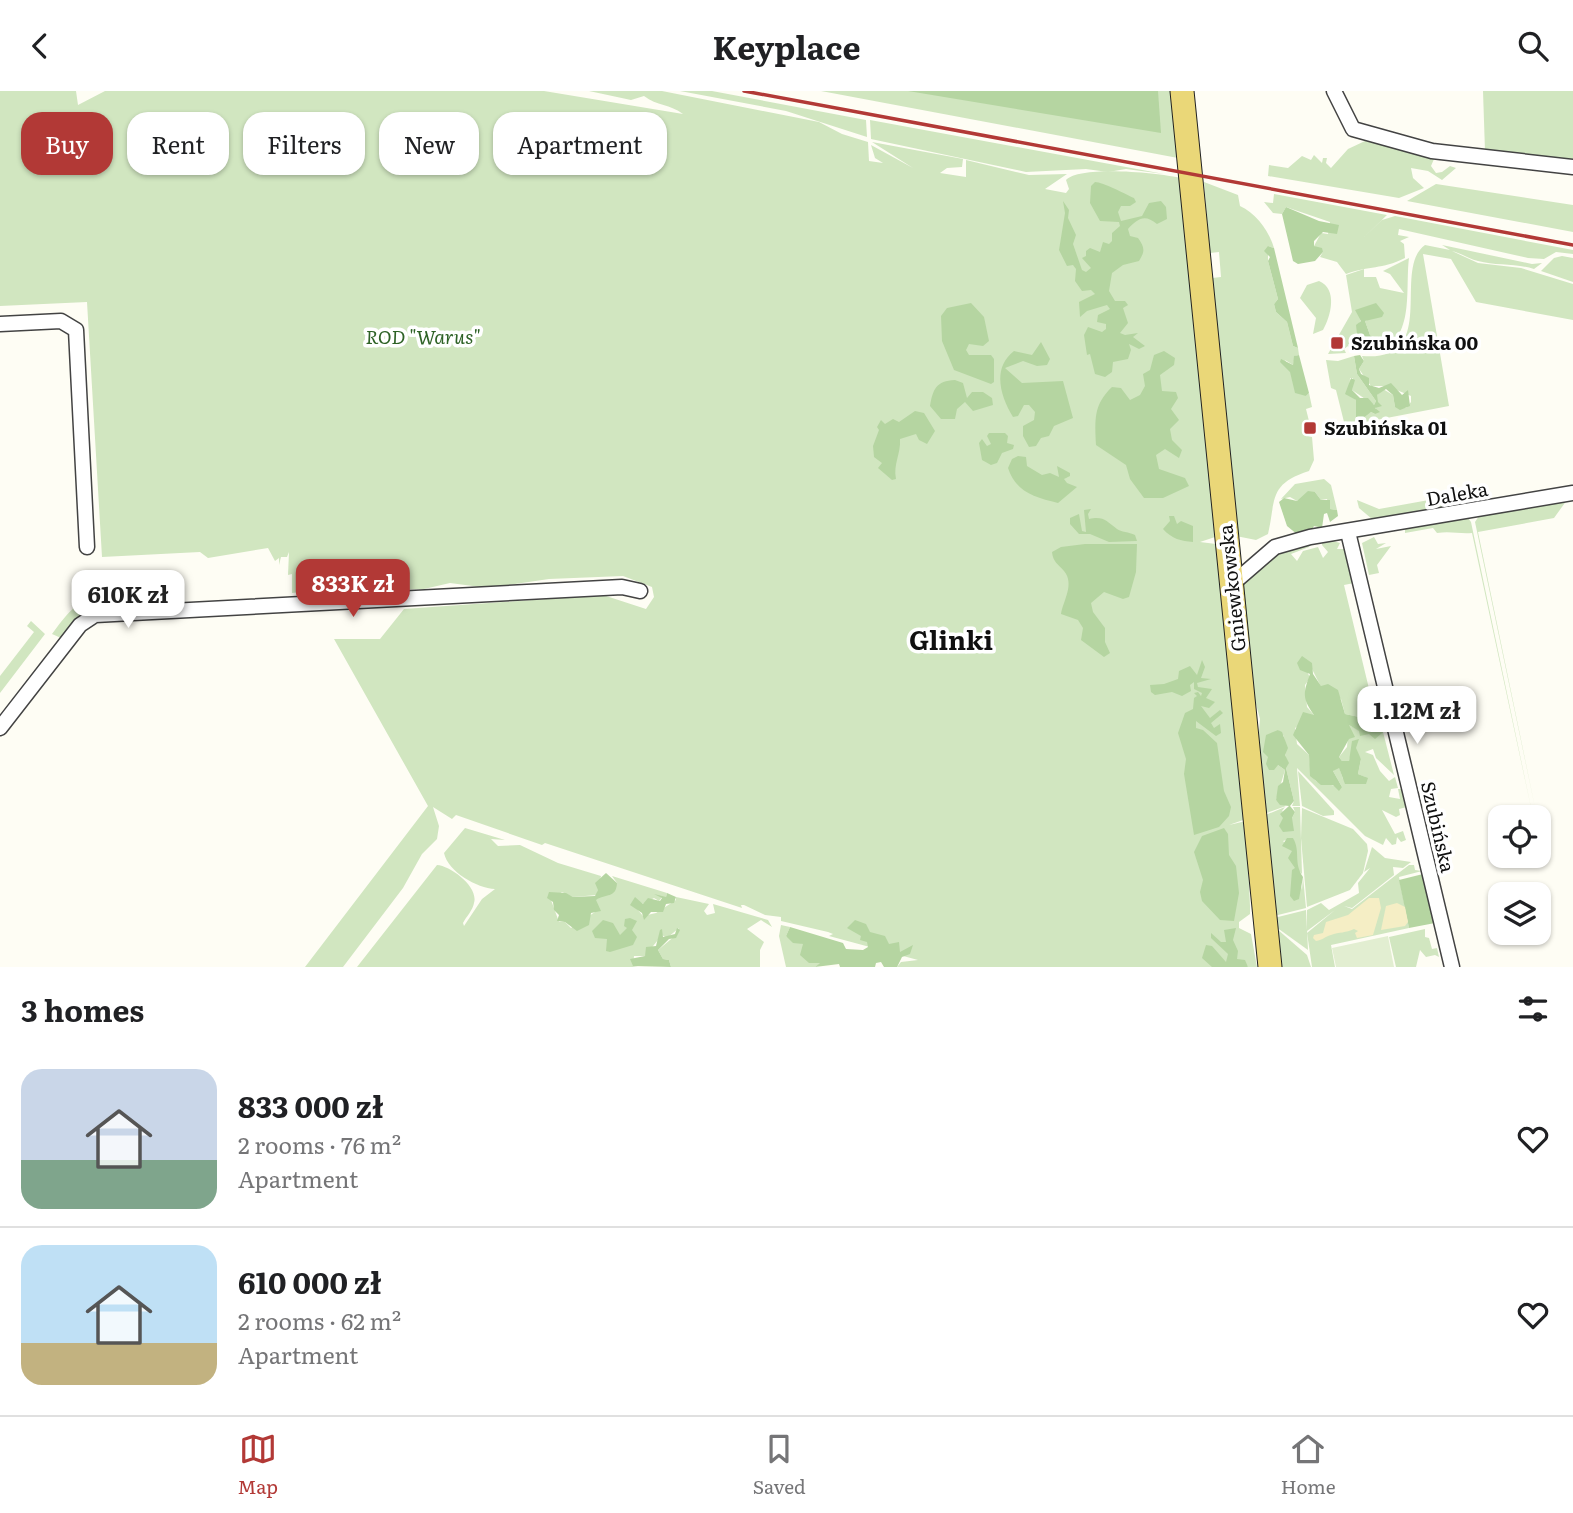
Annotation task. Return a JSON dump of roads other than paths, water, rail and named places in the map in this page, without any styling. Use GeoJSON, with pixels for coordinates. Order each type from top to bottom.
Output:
{"type":"FeatureCollection","features":[{"type":"Feature","properties":{"kind":"main road","name":"Gniewkowska"},"geometry":{"type":"LineString","coordinates":[[1182,91],[1270,967]]}},
{"type":"Feature","properties":{"kind":"street"},"geometry":{"type":"LineString","coordinates":[[1334,91],[1353,129],[1432,151],[1573,166]]}},
{"type":"Feature","properties":{"kind":"street"},"geometry":{"type":"LineString","coordinates":[[0,324],[61,321],[76,330],[87,547]]}},
{"type":"Feature","properties":{"kind":"street","name":"Daleka"},"geometry":{"type":"LineString","coordinates":[[1231,585],[1275,547],[1315,536],[1348,533],[1573,493]]}},
{"type":"Feature","properties":{"kind":"street","name":"Szubińska"},"geometry":{"type":"LineString","coordinates":[[1348,533],[1452,967]]}},
{"type":"Feature","properties":{"kind":"street"},"geometry":{"type":"LineString","coordinates":[[0,728],[80,625],[95,615],[622,587],[640,591]]}},
{"type":"Feature","properties":{"kind":"railway"},"geometry":{"type":"LineString","coordinates":[[744,91],[1573,245]]}},
{"type":"Feature","properties":{"kind":"place","name":"Szubińska 00"},"geometry":{"type":"Point","coordinates":[1337,343]}},
{"type":"Feature","properties":{"kind":"place","name":"Szubińska 01"},"geometry":{"type":"Point","coordinates":[1310,428]}},
{"type":"Feature","properties":{"kind":"district","name":"Glinki"},"geometry":{"type":"Point","coordinates":[951,641]}},
{"type":"Feature","properties":{"kind":"park label","name":"ROD \"Warus\""},"geometry":{"type":"Point","coordinates":[423,337]}}]}
